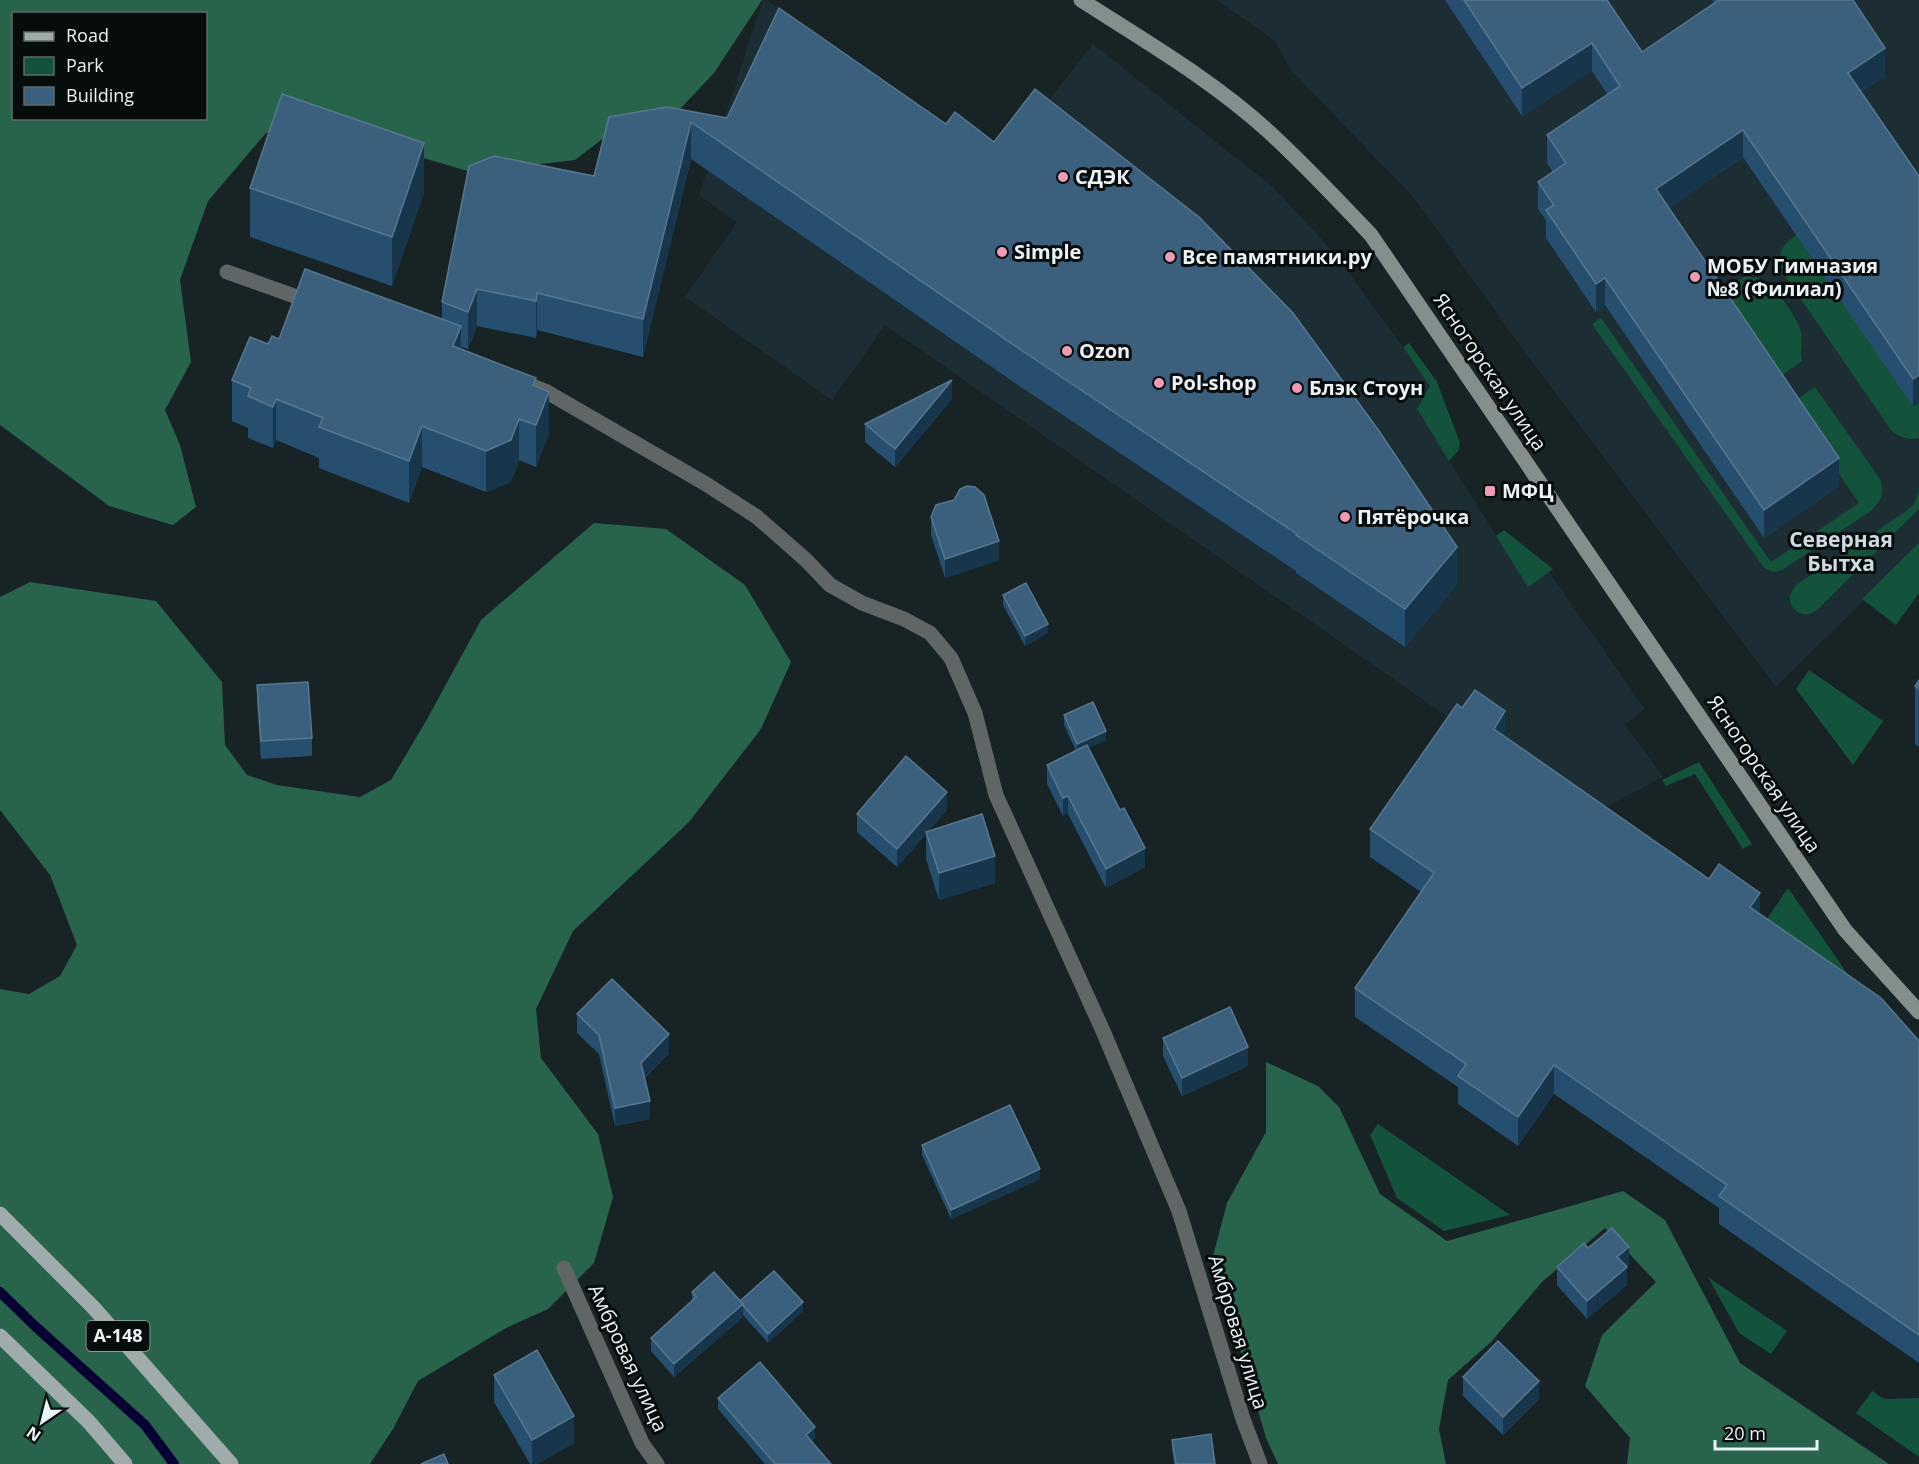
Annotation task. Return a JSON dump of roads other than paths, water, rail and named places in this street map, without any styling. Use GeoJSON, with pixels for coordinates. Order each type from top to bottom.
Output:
{"type":"FeatureCollection","features":[{"type":"Feature","properties":{"kind":"main road","name":"А-148"},"geometry":{"type":"LineString","coordinates":[[0,1214],[93,1307],[231,1464]]}},
{"type":"Feature","properties":{"kind":"main road"},"geometry":{"type":"LineString","coordinates":[[0,1336],[89,1422],[126,1464]]}},
{"type":"Feature","properties":{"kind":"street","name":"Ясногорская улица"},"geometry":{"type":"LineString","coordinates":[[1081,0],[1212,86],[1268,130],[1327,188],[1371,236],[1845,930],[1919,1012]]}},
{"type":"Feature","properties":{"kind":"street"},"geometry":{"type":"LineString","coordinates":[[227,272],[327,308]]}},
{"type":"Feature","properties":{"kind":"street","name":"Амбровая улица"},"geometry":{"type":"LineString","coordinates":[[514,378],[547,392],[706,484],[757,517],[806,560],[830,585],[862,603],[904,618],[930,633],[951,658],[975,713],[996,795],[1103,1031],[1179,1211],[1243,1419],[1260,1464]]}},
{"type":"Feature","properties":{"kind":"street","name":"Амбровая улица"},"geometry":{"type":"LineString","coordinates":[[564,1268],[642,1443],[657,1464]]}},
{"type":"Feature","properties":{"kind":"waterway"},"geometry":{"type":"LineString","coordinates":[[0,1292],[145,1425],[174,1464]]}},
{"type":"Feature","properties":{"kind":"place","name":"СДЭК"},"geometry":{"type":"Point","coordinates":[1063,177]}},
{"type":"Feature","properties":{"kind":"place","name":"Simple"},"geometry":{"type":"Point","coordinates":[1002,252]}},
{"type":"Feature","properties":{"kind":"place","name":"Все памятники.ру"},"geometry":{"type":"Point","coordinates":[1170,257]}},
{"type":"Feature","properties":{"kind":"place","name":"МОБУ Гимназия №8 (Филиал)"},"geometry":{"type":"Point","coordinates":[1695,277]}},
{"type":"Feature","properties":{"kind":"place","name":"Ozon"},"geometry":{"type":"Point","coordinates":[1067,351]}},
{"type":"Feature","properties":{"kind":"place","name":"Pol-shop"},"geometry":{"type":"Point","coordinates":[1159,383]}},
{"type":"Feature","properties":{"kind":"place","name":"Блэк Стоун"},"geometry":{"type":"Point","coordinates":[1297,388]}},
{"type":"Feature","properties":{"kind":"place","name":"МФЦ"},"geometry":{"type":"Point","coordinates":[1490,491]}},
{"type":"Feature","properties":{"kind":"place","name":"Пятёрочка"},"geometry":{"type":"Point","coordinates":[1345,517]}},
{"type":"Feature","properties":{"kind":"district","name":"Северная Бытха"},"geometry":{"type":"Point","coordinates":[1841,552]}}]}
